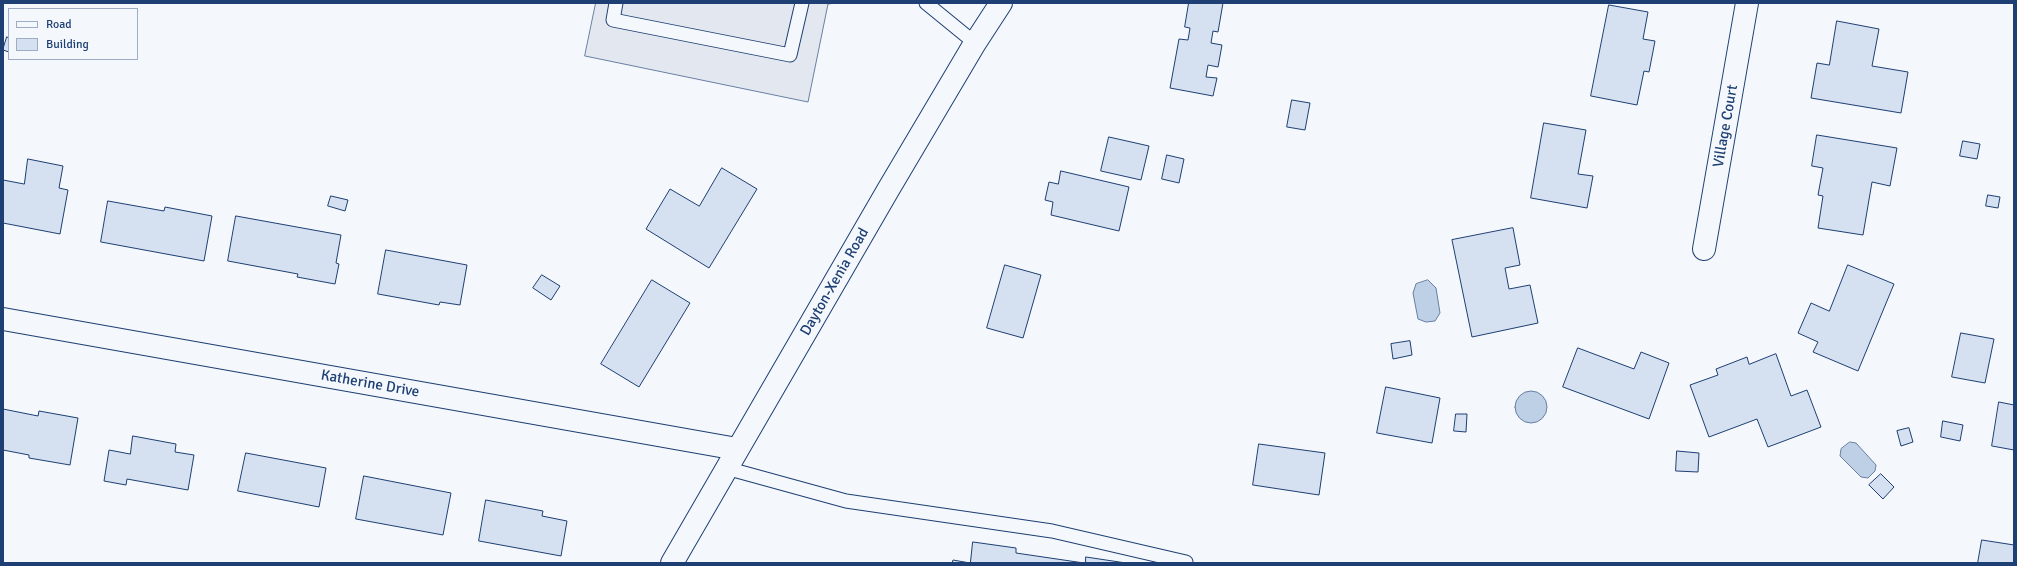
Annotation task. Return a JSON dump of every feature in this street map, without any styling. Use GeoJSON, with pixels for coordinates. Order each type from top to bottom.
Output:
{"type":"FeatureCollection","features":[{"type":"Feature","properties":{"kind":"street","name":"Dayton-Xenia Road"},"geometry":{"type":"LineString","coordinates":[[672,563],[737,449],[975,43],[1001,3]]}},
{"type":"Feature","properties":{"kind":"street","name":"Village Court"},"geometry":{"type":"LineString","coordinates":[[1704,249],[1747,3]]}},
{"type":"Feature","properties":{"kind":"street","name":"Katherine Drive"},"geometry":{"type":"LineString","coordinates":[[3,319],[737,449]]}},
{"type":"Feature","properties":{"kind":"lane"},"geometry":{"type":"LineString","coordinates":[[616,3],[613,20],[790,55],[802,3]]}},
{"type":"Feature","properties":{"kind":"lane"},"geometry":{"type":"LineString","coordinates":[[926,3],[975,43]]}},
{"type":"Feature","properties":{"kind":"lane"},"geometry":{"type":"LineString","coordinates":[[726,468],[846,501],[1052,531],[1186,562]]}},
{"type":"Feature","properties":{"kind":"shaded area"},"geometry":{"type":"Polygon","coordinates":[[[596,3],[836,3],[828,4],[808,102],[585,56],[596,3]]]}},
{"type":"Feature","properties":{"kind":"water"},"geometry":{"type":"Polygon","coordinates":[[[1428,280],[1436,288],[1440,313],[1435,321],[1426,322],[1418,319],[1413,293],[1416,284],[1428,280]]]}},
{"type":"Feature","properties":{"kind":"water"},"geometry":{"type":"Polygon","coordinates":[[[1531,391],[1537,392],[1544,398],[1547,407],[1546,413],[1540,420],[1531,423],[1525,422],[1518,416],[1515,407],[1516,401],[1522,394],[1531,391]]]}},
{"type":"Feature","properties":{"kind":"water"},"geometry":{"type":"Polygon","coordinates":[[[1850,442],[1856,443],[1876,465],[1875,471],[1868,478],[1861,477],[1840,456],[1841,449],[1850,442]]]}},
{"type":"Feature","properties":{"kind":"building"},"geometry":{"type":"Polygon","coordinates":[[[1189,3],[1223,3],[1218,32],[1213,31],[1211,43],[1222,45],[1218,67],[1208,65],[1206,77],[1217,78],[1213,96],[1170,88],[1179,39],[1188,40],[1190,28],[1185,27],[1189,3]]]}},
{"type":"Feature","properties":{"kind":"building"},"geometry":{"type":"Polygon","coordinates":[[[1609,5],[1648,12],[1643,39],[1655,41],[1649,72],[1644,71],[1637,105],[1591,96],[1609,5]]]}},
{"type":"Feature","properties":{"kind":"building"},"geometry":{"type":"Polygon","coordinates":[[[1837,21],[1879,29],[1872,66],[1908,72],[1901,113],[1811,98],[1817,63],[1829,65],[1837,21]]]}},
{"type":"Feature","properties":{"kind":"building"},"geometry":{"type":"Polygon","coordinates":[[[7,37],[8,52],[3,50],[7,37]]]}},
{"type":"Feature","properties":{"kind":"building"},"geometry":{"type":"Polygon","coordinates":[[[1292,100],[1310,103],[1305,130],[1287,127],[1292,100]]]}},
{"type":"Feature","properties":{"kind":"building"},"geometry":{"type":"Polygon","coordinates":[[[1544,123],[1586,130],[1578,174],[1593,176],[1587,208],[1531,198],[1544,123]]]}},
{"type":"Feature","properties":{"kind":"building"},"geometry":{"type":"Polygon","coordinates":[[[1817,135],[1897,148],[1890,186],[1872,182],[1863,235],[1818,228],[1823,196],[1818,195],[1823,168],[1812,166],[1817,135]]]}},
{"type":"Feature","properties":{"kind":"building"},"geometry":{"type":"Polygon","coordinates":[[[1109,137],[1149,146],[1141,180],[1101,171],[1109,137]]]}},
{"type":"Feature","properties":{"kind":"building"},"geometry":{"type":"Polygon","coordinates":[[[1963,141],[1980,144],[1977,159],[1960,156],[1963,141]]]}},
{"type":"Feature","properties":{"kind":"building"},"geometry":{"type":"Polygon","coordinates":[[[1167,155],[1184,159],[1179,183],[1162,179],[1167,155]]]}},
{"type":"Feature","properties":{"kind":"building"},"geometry":{"type":"Polygon","coordinates":[[[28,159],[63,166],[59,188],[68,190],[60,234],[3,223],[3,180],[24,184],[28,159]]]}},
{"type":"Feature","properties":{"kind":"building"},"geometry":{"type":"Polygon","coordinates":[[[722,168],[757,189],[709,268],[646,229],[670,189],[699,206],[722,168]]]}},
{"type":"Feature","properties":{"kind":"building"},"geometry":{"type":"Polygon","coordinates":[[[1061,171],[1129,187],[1119,231],[1051,215],[1053,202],[1045,200],[1049,182],[1058,184],[1061,171]]]}},
{"type":"Feature","properties":{"kind":"building"},"geometry":{"type":"Polygon","coordinates":[[[1988,195],[2000,197],[1998,208],[1986,206],[1988,195]]]}},
{"type":"Feature","properties":{"kind":"building"},"geometry":{"type":"Polygon","coordinates":[[[331,196],[348,200],[345,211],[328,206],[331,196]]]}},
{"type":"Feature","properties":{"kind":"building"},"geometry":{"type":"Polygon","coordinates":[[[108,201],[164,211],[165,207],[212,216],[204,261],[101,242],[108,201]]]}},
{"type":"Feature","properties":{"kind":"building"},"geometry":{"type":"Polygon","coordinates":[[[236,216],[341,235],[336,263],[339,264],[335,284],[297,277],[298,274],[228,261],[236,216]]]}},
{"type":"Feature","properties":{"kind":"building"},"geometry":{"type":"Polygon","coordinates":[[[1513,228],[1520,265],[1505,268],[1509,289],[1530,285],[1538,323],[1472,337],[1452,240],[1513,228]]]}},
{"type":"Feature","properties":{"kind":"building"},"geometry":{"type":"Polygon","coordinates":[[[386,250],[467,265],[460,305],[440,302],[439,305],[378,294],[386,250]]]}},
{"type":"Feature","properties":{"kind":"building"},"geometry":{"type":"Polygon","coordinates":[[[1005,265],[1041,275],[1023,338],[987,328],[1005,265]]]}},
{"type":"Feature","properties":{"kind":"building"},"geometry":{"type":"Polygon","coordinates":[[[1848,265],[1894,284],[1858,371],[1813,352],[1818,342],[1798,333],[1811,303],[1829,311],[1848,265]]]}},
{"type":"Feature","properties":{"kind":"building"},"geometry":{"type":"Polygon","coordinates":[[[542,275],[560,286],[551,300],[533,288],[542,275]]]}},
{"type":"Feature","properties":{"kind":"building"},"geometry":{"type":"Polygon","coordinates":[[[652,280],[690,303],[639,387],[601,364],[652,280]]]}},
{"type":"Feature","properties":{"kind":"building"},"geometry":{"type":"Polygon","coordinates":[[[1961,333],[1994,339],[1985,383],[1952,377],[1961,333]]]}},
{"type":"Feature","properties":{"kind":"building"},"geometry":{"type":"Polygon","coordinates":[[[1410,341],[1412,355],[1393,359],[1391,344],[1410,341]]]}},
{"type":"Feature","properties":{"kind":"building"},"geometry":{"type":"Polygon","coordinates":[[[1578,348],[1634,369],[1641,352],[1669,363],[1649,419],[1563,387],[1578,348]]]}},
{"type":"Feature","properties":{"kind":"building"},"geometry":{"type":"Polygon","coordinates":[[[1776,354],[1791,396],[1807,390],[1821,427],[1768,447],[1757,419],[1709,437],[1690,385],[1718,375],[1716,369],[1747,357],[1749,364],[1776,354]]]}},
{"type":"Feature","properties":{"kind":"building"},"geometry":{"type":"Polygon","coordinates":[[[1386,387],[1440,398],[1432,443],[1377,433],[1386,387]]]}},
{"type":"Feature","properties":{"kind":"building"},"geometry":{"type":"Polygon","coordinates":[[[1999,402],[2014,405],[2014,450],[1992,446],[1999,402]]]}},
{"type":"Feature","properties":{"kind":"building"},"geometry":{"type":"Polygon","coordinates":[[[3,409],[38,416],[39,411],[78,418],[70,465],[29,458],[29,455],[3,450],[3,409]]]}},
{"type":"Feature","properties":{"kind":"building"},"geometry":{"type":"Polygon","coordinates":[[[1456,414],[1467,414],[1466,432],[1454,431],[1456,414]]]}},
{"type":"Feature","properties":{"kind":"building"},"geometry":{"type":"Polygon","coordinates":[[[1943,421],[1963,425],[1960,441],[1941,437],[1943,421]]]}},
{"type":"Feature","properties":{"kind":"building"},"geometry":{"type":"Polygon","coordinates":[[[1909,428],[1913,442],[1901,446],[1897,431],[1909,428]]]}},
{"type":"Feature","properties":{"kind":"building"},"geometry":{"type":"Polygon","coordinates":[[[133,436],[176,444],[175,452],[194,455],[188,490],[127,479],[126,485],[104,481],[109,450],[130,454],[133,436]]]}},
{"type":"Feature","properties":{"kind":"building"},"geometry":{"type":"Polygon","coordinates":[[[1259,444],[1325,453],[1319,495],[1253,485],[1259,444]]]}},
{"type":"Feature","properties":{"kind":"building"},"geometry":{"type":"Polygon","coordinates":[[[1677,451],[1699,453],[1698,472],[1676,471],[1677,451]]]}},
{"type":"Feature","properties":{"kind":"building"},"geometry":{"type":"Polygon","coordinates":[[[246,453],[326,468],[319,507],[238,491],[246,453]]]}},
{"type":"Feature","properties":{"kind":"building"},"geometry":{"type":"Polygon","coordinates":[[[1881,474],[1894,487],[1883,499],[1869,485],[1881,474]]]}},
{"type":"Feature","properties":{"kind":"building"},"geometry":{"type":"Polygon","coordinates":[[[364,476],[451,493],[443,535],[356,519],[364,476]]]}},
{"type":"Feature","properties":{"kind":"building"},"geometry":{"type":"Polygon","coordinates":[[[486,500],[543,511],[542,516],[567,521],[561,556],[479,541],[486,500]]]}},
{"type":"Feature","properties":{"kind":"building"},"geometry":{"type":"Polygon","coordinates":[[[1982,540],[2014,545],[2014,563],[1978,563],[1982,540]]]}},
{"type":"Feature","properties":{"kind":"building"},"geometry":{"type":"Polygon","coordinates":[[[973,542],[1016,548],[1016,553],[1084,563],[970,563],[973,542]]]}},
{"type":"Feature","properties":{"kind":"building"},"geometry":{"type":"Polygon","coordinates":[[[1086,557],[1126,563],[1086,563],[1086,557]]]}},
{"type":"Feature","properties":{"kind":"building"},"geometry":{"type":"Polygon","coordinates":[[[953,560],[970,563],[952,563],[953,560]]]}}]}
